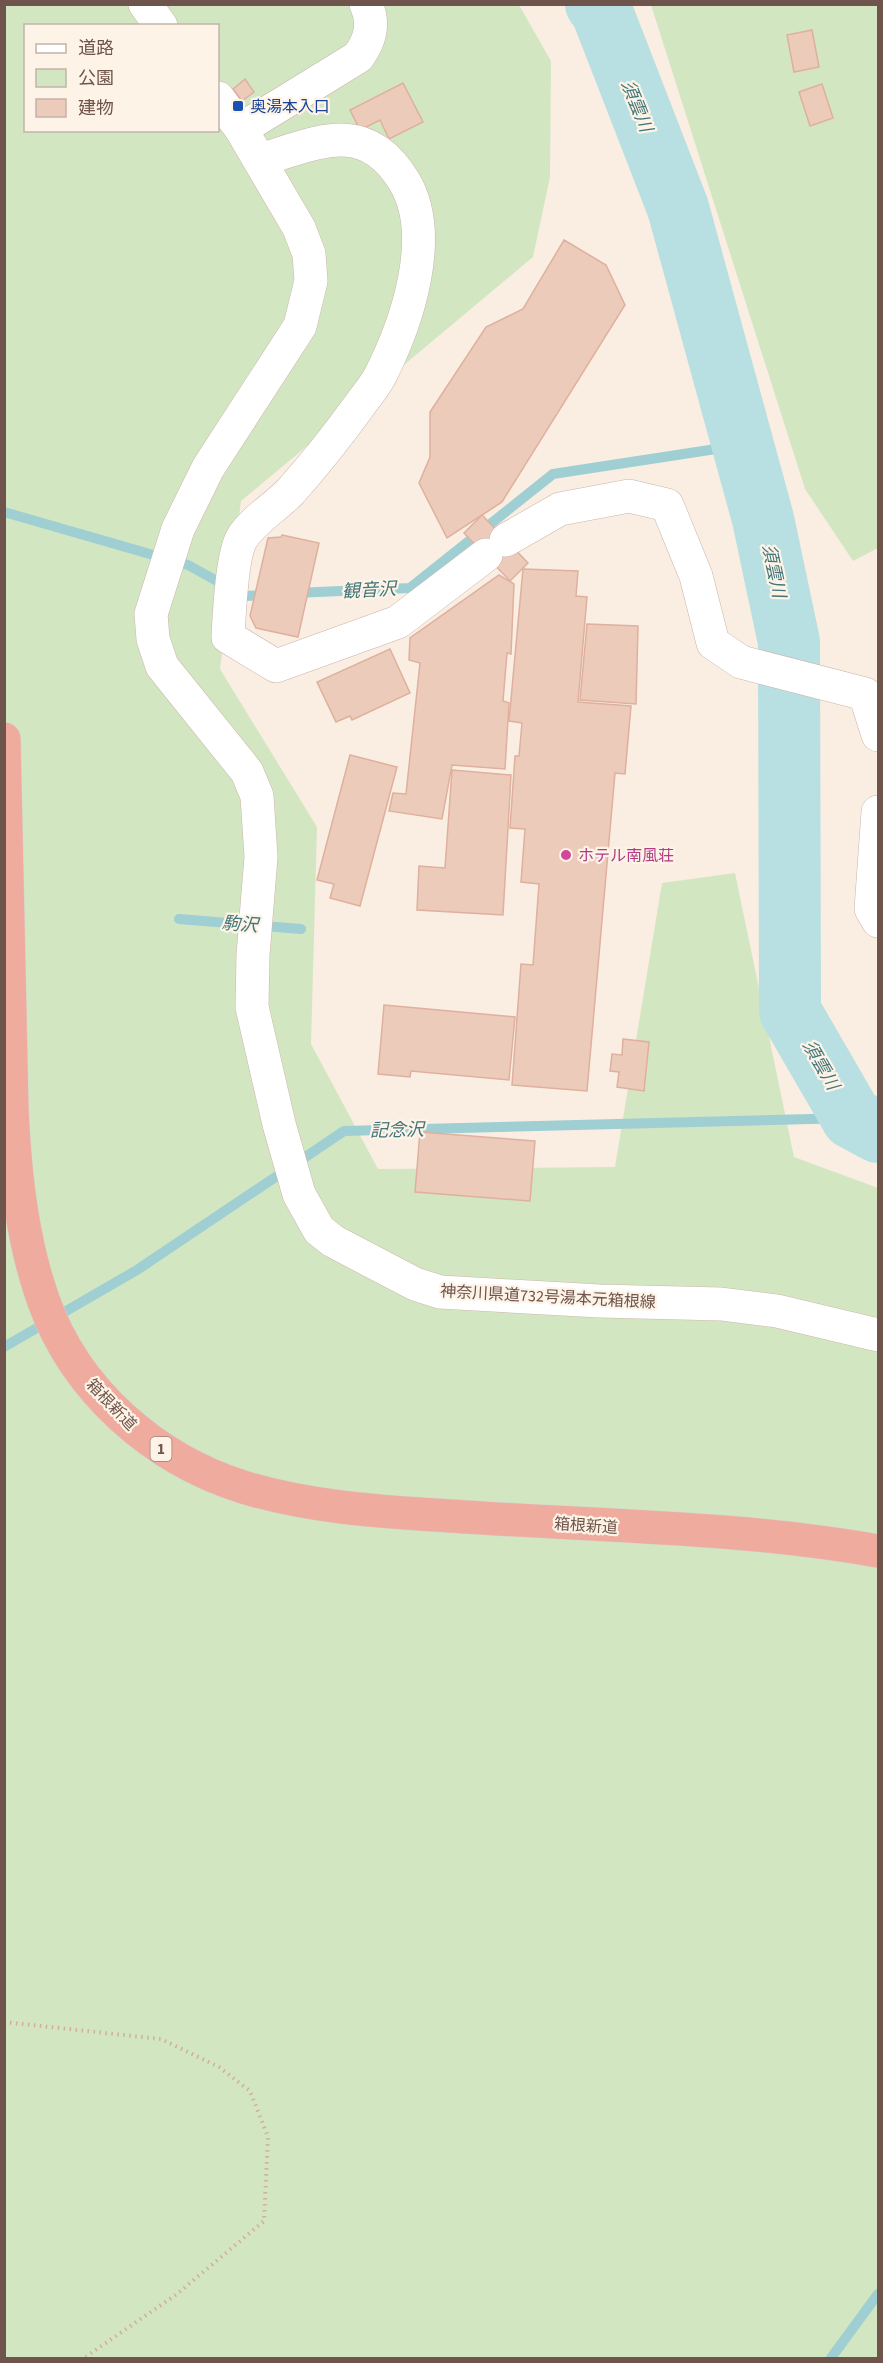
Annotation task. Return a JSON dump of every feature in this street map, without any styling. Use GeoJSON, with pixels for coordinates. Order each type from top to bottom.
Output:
{"type":"FeatureCollection","features":[{"type":"Feature","properties":{"kind":"highway","name":"箱根新道"},"geometry":{"type":"LineString","coordinates":[[4,739],[12,1109],[14,1157],[24,1223],[36,1280],[55,1328],[85,1375],[124,1420],[167,1452],[215,1477],[261,1492],[305,1502],[402,1513],[803,1540],[879,1551]]}},
{"type":"Feature","properties":{"kind":"main road"},"geometry":{"type":"LineString","coordinates":[[145,4],[160,24]]}},
{"type":"Feature","properties":{"kind":"main road"},"geometry":{"type":"LineString","coordinates":[[242,129],[358,57],[368,44],[371,23],[366,4]]}},
{"type":"Feature","properties":{"kind":"main road","name":"神奈川県道732号湯本元箱根線"},"geometry":{"type":"LineString","coordinates":[[219,99],[242,129],[299,228],[309,254],[311,281],[300,326],[208,468],[178,529],[151,614],[153,639],[162,666],[247,772],[257,796],[261,857],[253,955],[252,1007],[279,1124],[299,1194],[319,1230],[333,1241],[415,1284],[440,1292],[599,1301],[721,1304],[777,1311],[879,1335]]}},
{"type":"Feature","properties":{"kind":"main road"},"geometry":{"type":"LineString","coordinates":[[260,160],[334,139],[357,140],[378,152],[399,173],[412,195],[419,221],[419,247],[413,286],[380,377],[328,447],[290,492],[241,539],[229,600],[228,637],[276,666],[398,622],[496,547],[560,509],[629,496],[668,505],[696,576],[713,643],[741,662],[864,694],[879,735]]}},
{"type":"Feature","properties":{"kind":"main road"},"geometry":{"type":"LineString","coordinates":[[879,812],[871,909],[879,921]]}},
{"type":"Feature","properties":{"kind":"path"},"geometry":{"type":"LineString","coordinates":[[4,2022],[161,2039],[219,2067],[250,2091],[268,2137],[264,2221],[177,2294],[84,2358]]}},
{"type":"Feature","properties":{"kind":"green space"},"geometry":{"type":"Polygon","coordinates":[[[5,5],[519,5],[551,61],[550,177],[533,257],[241,501],[220,669],[317,827],[311,1044],[378,1169],[615,1167],[662,883],[735,873],[794,1157],[878,1188],[878,2358],[5,2358],[5,5]]]}},
{"type":"Feature","properties":{"kind":"green space"},"geometry":{"type":"Polygon","coordinates":[[[651,5],[878,5],[878,548],[853,561],[805,489],[651,5]]]}},
{"type":"Feature","properties":{"kind":"building"},"geometry":{"type":"Polygon","coordinates":[[[812,30],[819,67],[794,72],[787,35],[812,30]]]}},
{"type":"Feature","properties":{"kind":"building"},"geometry":{"type":"Polygon","coordinates":[[[245,79],[254,92],[242,101],[233,89],[245,79]]]}},
{"type":"Feature","properties":{"kind":"building"},"geometry":{"type":"Polygon","coordinates":[[[403,83],[423,122],[389,139],[380,120],[360,130],[350,110],[403,83]]]}},
{"type":"Feature","properties":{"kind":"building"},"geometry":{"type":"Polygon","coordinates":[[[822,84],[833,118],[810,126],[799,92],[822,84]]]}},
{"type":"Feature","properties":{"kind":"building"},"geometry":{"type":"Polygon","coordinates":[[[564,240],[606,265],[625,305],[502,502],[447,538],[419,483],[430,457],[430,412],[486,327],[523,309],[564,240]]]}},
{"type":"Feature","properties":{"kind":"building"},"geometry":{"type":"Polygon","coordinates":[[[482,515],[528,563],[510,581],[464,533],[482,515]]]}},
{"type":"Feature","properties":{"kind":"building"},"geometry":{"type":"Polygon","coordinates":[[[282,535],[319,543],[298,637],[256,628],[250,616],[268,538],[282,535]]]}},
{"type":"Feature","properties":{"kind":"building","name":"ホテル南風荘"},"geometry":{"type":"Polygon","coordinates":[[[523,569],[578,571],[576,596],[587,597],[578,702],[631,706],[625,774],[615,773],[587,1091],[512,1085],[521,964],[533,965],[539,884],[521,882],[525,829],[510,828],[515,756],[519,756],[522,723],[509,721],[523,569]]]}},
{"type":"Feature","properties":{"kind":"building"},"geometry":{"type":"Polygon","coordinates":[[[499,575],[514,584],[511,654],[507,653],[503,701],[509,703],[505,769],[452,765],[442,819],[389,811],[393,793],[406,794],[420,663],[409,660],[410,638],[499,575]]]}},
{"type":"Feature","properties":{"kind":"building"},"geometry":{"type":"Polygon","coordinates":[[[587,624],[638,626],[636,704],[580,700],[587,624]]]}},
{"type":"Feature","properties":{"kind":"building"},"geometry":{"type":"Polygon","coordinates":[[[390,649],[410,693],[352,720],[350,716],[336,722],[317,682],[390,649]]]}},
{"type":"Feature","properties":{"kind":"building"},"geometry":{"type":"Polygon","coordinates":[[[350,755],[397,767],[360,906],[330,898],[334,884],[317,880],[350,755]]]}},
{"type":"Feature","properties":{"kind":"building"},"geometry":{"type":"Polygon","coordinates":[[[452,770],[511,775],[503,915],[417,910],[419,866],[445,868],[452,770]]]}},
{"type":"Feature","properties":{"kind":"building"},"geometry":{"type":"Polygon","coordinates":[[[384,1005],[515,1017],[509,1080],[411,1071],[410,1077],[378,1074],[384,1005]]]}},
{"type":"Feature","properties":{"kind":"building"},"geometry":{"type":"Polygon","coordinates":[[[623,1039],[649,1042],[644,1091],[617,1087],[619,1072],[610,1071],[612,1054],[622,1055],[623,1039]]]}},
{"type":"Feature","properties":{"kind":"building"},"geometry":{"type":"Polygon","coordinates":[[[420,1132],[535,1141],[530,1201],[415,1192],[420,1132]]]}},
{"type":"Feature","properties":{"kind":"waterway","name":"須雲川"},"geometry":{"type":"LineString","coordinates":[[596,4],[602,12],[678,208],[763,519],[789,642],[790,1011],[852,1118],[878,1132]]}},
{"type":"Feature","properties":{"kind":"waterway","name":"観音沢"},"geometry":{"type":"LineString","coordinates":[[295,593],[410,588],[553,474],[742,445]]}},
{"type":"Feature","properties":{"kind":"waterway","name":"観音沢"},"geometry":{"type":"LineString","coordinates":[[4,512],[188,565],[244,596],[268,595]]}},
{"type":"Feature","properties":{"kind":"waterway","name":"駒沢"},"geometry":{"type":"LineString","coordinates":[[179,919],[301,929]]}},
{"type":"Feature","properties":{"kind":"waterway","name":"記念沢"},"geometry":{"type":"LineString","coordinates":[[4,1347],[137,1270],[344,1131],[852,1118]]}},
{"type":"Feature","properties":{"kind":"waterway"},"geometry":{"type":"LineString","coordinates":[[831,2358],[878,2294]]}},
{"type":"Feature","properties":{"kind":"place","name":"奥湯本入口"},"geometry":{"type":"Point","coordinates":[238,106]}},
{"type":"Feature","properties":{"kind":"place","name":"ホテル南風荘"},"geometry":{"type":"Point","coordinates":[566,855]}}]}
